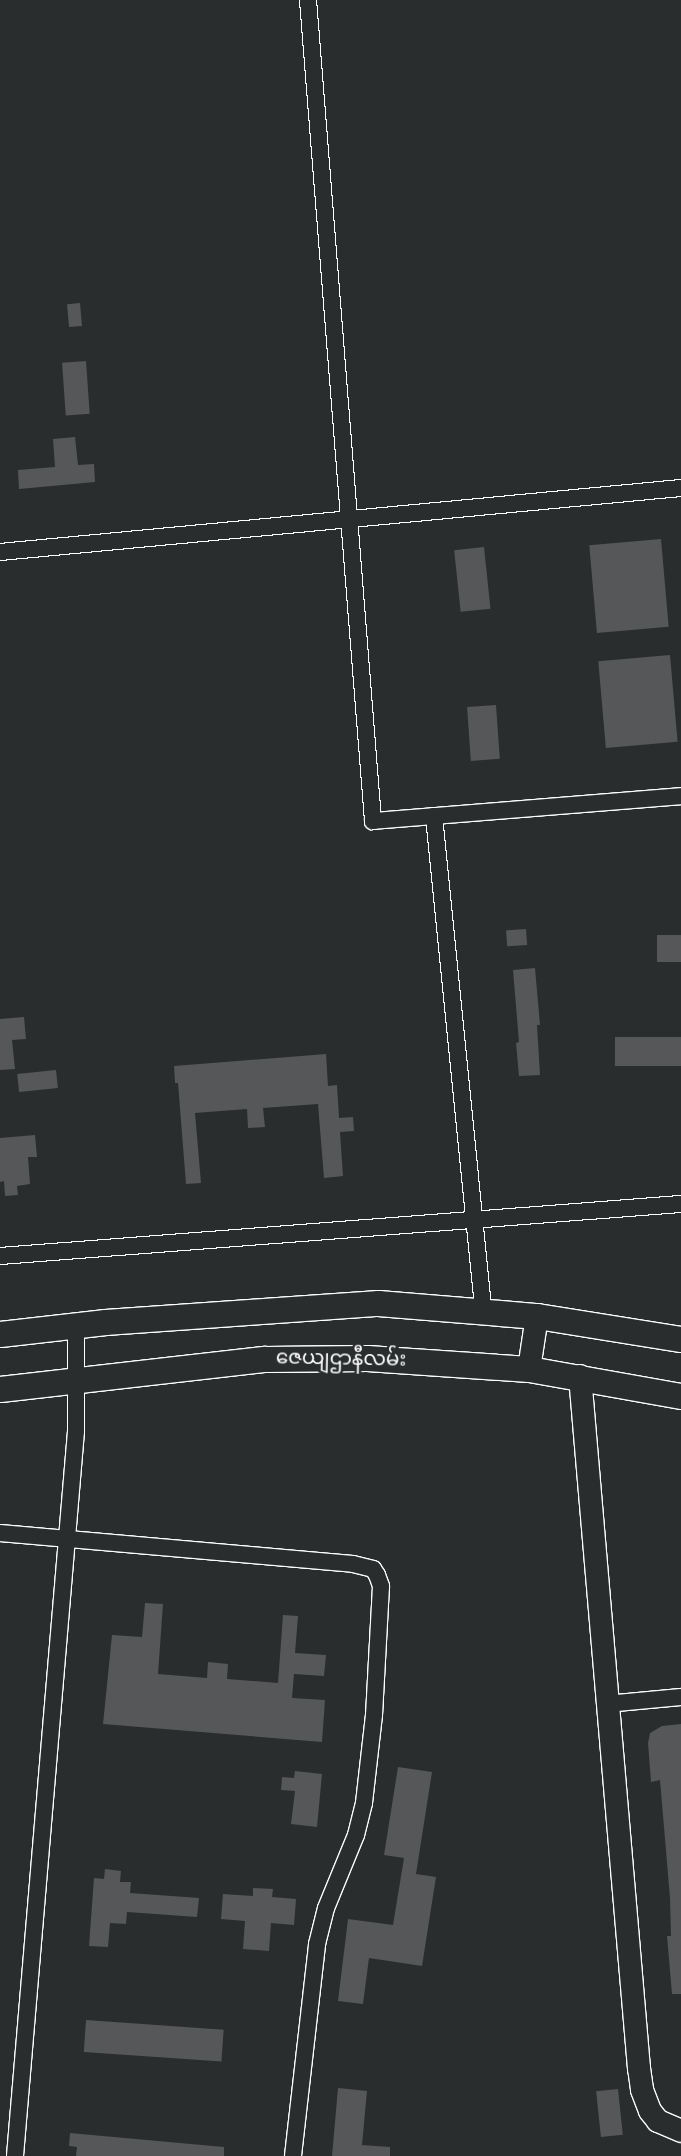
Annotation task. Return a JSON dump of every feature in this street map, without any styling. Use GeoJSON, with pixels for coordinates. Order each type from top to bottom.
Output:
{"type":"FeatureCollection","features":[{"type":"Feature","properties":{"kind":"main road"},"geometry":{"type":"LineString","coordinates":[[0,1334],[76,1325],[378,1303],[537,1316],[681,1339]]}},
{"type":"Feature","properties":{"kind":"main road","name":"ဇေယျဌာနီလမ်း"},"geometry":{"type":"LineString","coordinates":[[0,1389],[265,1359],[367,1358],[529,1369],[580,1376],[681,1396]]}},
{"type":"Feature","properties":{"kind":"street"},"geometry":{"type":"LineString","coordinates":[[308,0],[351,519],[373,821],[681,796]]}},
{"type":"Feature","properties":{"kind":"street"},"geometry":{"type":"LineString","coordinates":[[0,552],[681,488]]}},
{"type":"Feature","properties":{"kind":"street"},"geometry":{"type":"LineString","coordinates":[[434,816],[483,1311]]}},
{"type":"Feature","properties":{"kind":"street"},"geometry":{"type":"LineString","coordinates":[[0,1256],[474,1218],[681,1204]]}},
{"type":"Feature","properties":{"kind":"street"},"geometry":{"type":"LineString","coordinates":[[529,1369],[537,1316]]}},
{"type":"Feature","properties":{"kind":"street"},"geometry":{"type":"LineString","coordinates":[[15,2156],[67,1538],[78,1380],[76,1325]]}},
{"type":"Feature","properties":{"kind":"street"},"geometry":{"type":"LineString","coordinates":[[580,1376],[606,1704],[642,2090],[658,2121],[681,2131]]}},
{"type":"Feature","properties":{"kind":"street"},"geometry":{"type":"LineString","coordinates":[[0,1533],[353,1564],[373,1569],[377,1575],[381,1586],[375,1697],[364,1804],[356,1835],[326,1908],[317,1945],[293,2156]]}},
{"type":"Feature","properties":{"kind":"street"},"geometry":{"type":"LineString","coordinates":[[606,1704],[681,1697]]}},
{"type":"Feature","properties":{"kind":"building"},"geometry":{"type":"Polygon","coordinates":[[[80,303],[82,326],[69,327],[67,304],[80,303]]]}},
{"type":"Feature","properties":{"kind":"building"},"geometry":{"type":"Polygon","coordinates":[[[86,361],[90,414],[66,416],[62,363],[86,361]]]}},
{"type":"Feature","properties":{"kind":"building"},"geometry":{"type":"Polygon","coordinates":[[[75,437],[78,465],[94,464],[95,482],[19,489],[18,470],[55,467],[53,439],[75,437]]]}},
{"type":"Feature","properties":{"kind":"building"},"geometry":{"type":"Polygon","coordinates":[[[661,539],[669,627],[597,633],[589,545],[661,539]]]}},
{"type":"Feature","properties":{"kind":"building"},"geometry":{"type":"Polygon","coordinates":[[[484,547],[490,609],[461,612],[454,550],[484,547]]]}},
{"type":"Feature","properties":{"kind":"building"},"geometry":{"type":"Polygon","coordinates":[[[670,655],[678,742],[606,748],[598,661],[670,655]]]}},
{"type":"Feature","properties":{"kind":"building"},"geometry":{"type":"Polygon","coordinates":[[[496,705],[500,759],[471,761],[467,707],[496,705]]]}},
{"type":"Feature","properties":{"kind":"building"},"geometry":{"type":"Polygon","coordinates":[[[526,929],[527,945],[507,946],[506,930],[526,929]]]}},
{"type":"Feature","properties":{"kind":"building"},"geometry":{"type":"Polygon","coordinates":[[[657,935],[681,935],[681,962],[657,962],[657,935]]]}},
{"type":"Feature","properties":{"kind":"building"},"geometry":{"type":"Polygon","coordinates":[[[535,968],[540,1025],[537,1025],[540,1075],[519,1076],[516,1043],[519,1042],[513,970],[535,968]]]}},
{"type":"Feature","properties":{"kind":"building"},"geometry":{"type":"Polygon","coordinates":[[[24,1017],[26,1039],[12,1040],[15,1069],[0,1070],[0,1019],[24,1017]]]}},
{"type":"Feature","properties":{"kind":"building"},"geometry":{"type":"Polygon","coordinates":[[[615,1037],[681,1037],[681,1066],[615,1066],[615,1037]]]}},
{"type":"Feature","properties":{"kind":"building"},"geometry":{"type":"Polygon","coordinates":[[[326,1054],[328,1086],[337,1085],[339,1118],[353,1117],[354,1131],[340,1132],[343,1176],[324,1178],[318,1104],[263,1108],[265,1127],[248,1128],[247,1109],[195,1113],[201,1183],[186,1184],[178,1083],[175,1083],[174,1066],[326,1054]]]}},
{"type":"Feature","properties":{"kind":"building"},"geometry":{"type":"Polygon","coordinates":[[[56,1070],[58,1088],[19,1092],[17,1074],[56,1070]]]}},
{"type":"Feature","properties":{"kind":"building"},"geometry":{"type":"Polygon","coordinates":[[[35,1135],[37,1157],[28,1157],[30,1184],[17,1186],[18,1195],[5,1196],[4,1181],[0,1182],[0,1138],[35,1135]]]}},
{"type":"Feature","properties":{"kind":"building"},"geometry":{"type":"Polygon","coordinates":[[[145,1603],[163,1604],[158,1674],[207,1678],[208,1662],[228,1664],[227,1679],[278,1683],[283,1615],[298,1616],[295,1653],[326,1655],[324,1676],[294,1674],[292,1698],[325,1700],[322,1742],[103,1724],[112,1635],[142,1637],[145,1603]]]}},
{"type":"Feature","properties":{"kind":"building"},"geometry":{"type":"Polygon","coordinates":[[[681,1724],[681,1994],[672,1994],[667,1936],[671,1936],[670,1898],[660,1780],[651,1782],[648,1743],[650,1733],[662,1726],[681,1724]]]}},
{"type":"Feature","properties":{"kind":"building"},"geometry":{"type":"Polygon","coordinates":[[[398,1767],[432,1772],[416,1874],[436,1877],[422,1966],[369,1958],[363,2004],[338,2001],[348,1919],[393,1925],[404,1858],[384,1855],[398,1767]]]}},
{"type":"Feature","properties":{"kind":"building"},"geometry":{"type":"Polygon","coordinates":[[[295,1771],[322,1774],[317,1827],[291,1824],[295,1791],[281,1790],[282,1777],[294,1778],[295,1771]]]}},
{"type":"Feature","properties":{"kind":"building"},"geometry":{"type":"Polygon","coordinates":[[[105,1869],[121,1871],[120,1882],[131,1882],[130,1893],[199,1898],[197,1917],[127,1912],[126,1924],[110,1923],[108,1947],[89,1946],[94,1878],[104,1879],[105,1869]]]}},
{"type":"Feature","properties":{"kind":"building"},"geometry":{"type":"Polygon","coordinates":[[[253,1888],[273,1889],[272,1897],[296,1899],[294,1925],[271,1923],[269,1951],[243,1949],[245,1921],[221,1919],[223,1894],[253,1896],[253,1888]]]}},
{"type":"Feature","properties":{"kind":"building"},"geometry":{"type":"Polygon","coordinates":[[[86,2020],[224,2030],[221,2062],[84,2052],[86,2020]]]}},
{"type":"Feature","properties":{"kind":"building"},"geometry":{"type":"Polygon","coordinates":[[[338,2088],[367,2091],[362,2145],[390,2147],[390,2156],[332,2156],[338,2088]]]}},
{"type":"Feature","properties":{"kind":"building"},"geometry":{"type":"Polygon","coordinates":[[[618,2089],[623,2135],[601,2137],[596,2091],[618,2089]]]}},
{"type":"Feature","properties":{"kind":"building"},"geometry":{"type":"Polygon","coordinates":[[[70,2133],[224,2147],[224,2156],[76,2156],[77,2147],[69,2146],[70,2133]]]}}]}
